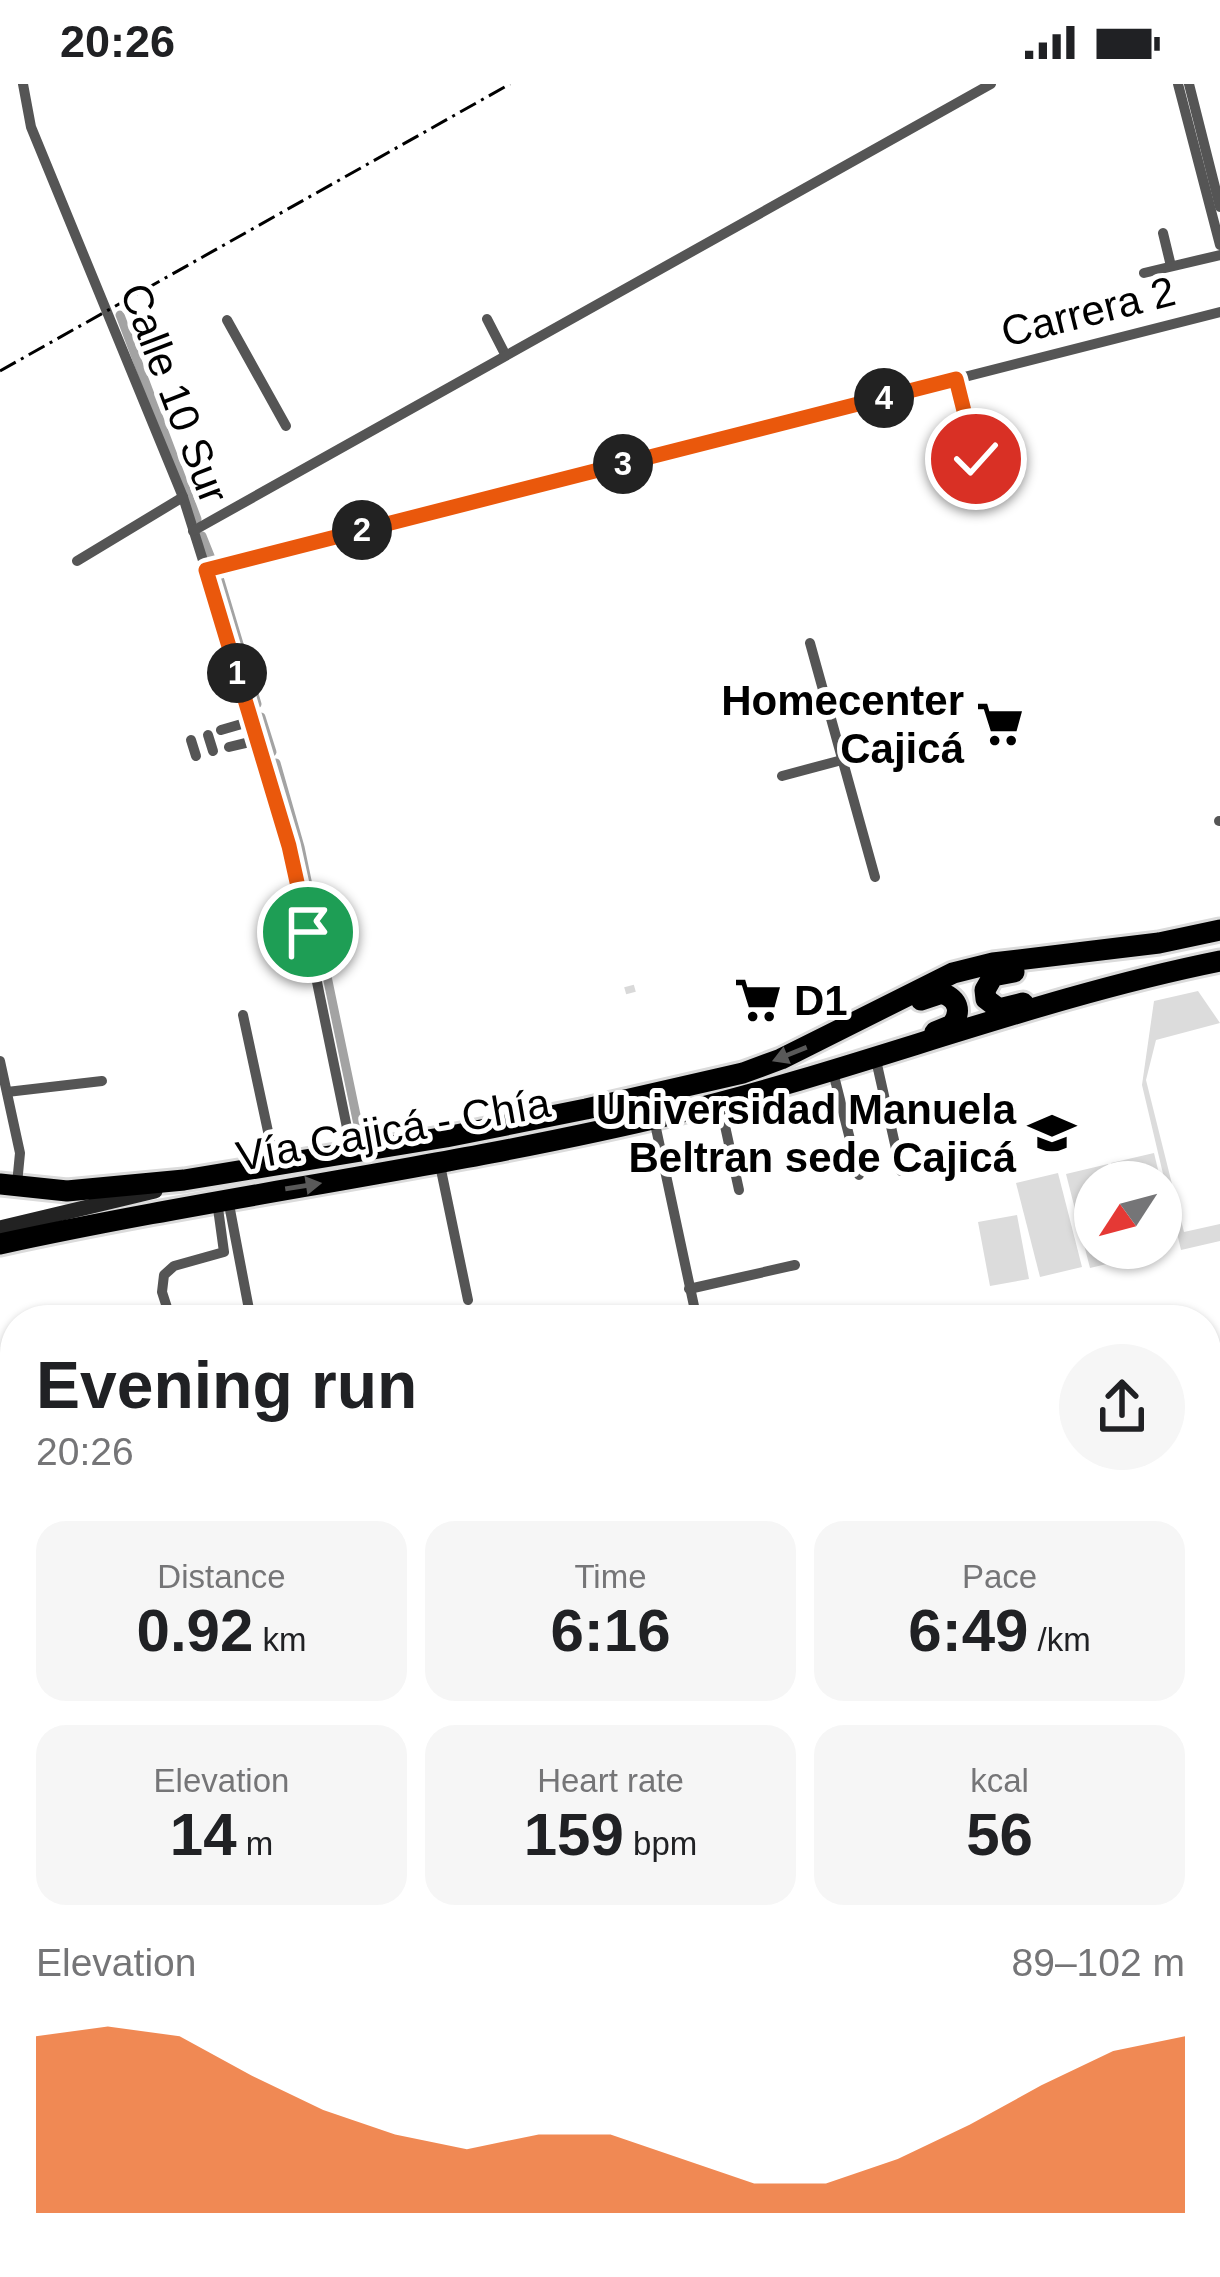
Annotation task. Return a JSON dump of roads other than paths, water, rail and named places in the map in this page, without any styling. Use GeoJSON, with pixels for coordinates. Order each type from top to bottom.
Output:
{"type":"FeatureCollection","features":[{"type":"Feature","properties":{"kind":"highway"},"geometry":{"type":"LineString","coordinates":[[8,1186],[93,1190],[184,1180],[586,1109],[743,1072],[810,1046],[953,973],[1220,930]]}},
{"type":"Feature","properties":{"kind":"highway"},"geometry":{"type":"LineString","coordinates":[[1083,954],[1060,968],[993,976],[986,999],[999,1009],[1172,962],[1190,968]]}},
{"type":"Feature","properties":{"kind":"highway","name":"Vía Cajicá - Chía"},"geometry":{"type":"LineString","coordinates":[[0,1244],[222,1199],[440,1165],[653,1119],[882,1058],[1116,986],[1220,962]]}},
{"type":"Feature","properties":{"kind":"highway"},"geometry":{"type":"LineString","coordinates":[[843,1028],[866,1028],[930,995],[951,996],[958,1011],[952,1024],[896,1045],[882,1058]]}},
{"type":"Feature","properties":{"kind":"main road"},"geometry":{"type":"LineString","coordinates":[[0,1228],[169,1188],[184,1180]]}},
{"type":"Feature","properties":{"kind":"main road"},"geometry":{"type":"LineString","coordinates":[[0,1254],[64,1234]]}},
{"type":"Feature","properties":{"kind":"street","name":"Calle 10 Sur"},"geometry":{"type":"LineString","coordinates":[[23,84],[31,127],[183,497],[206,570],[289,846],[352,1152]]}},
{"type":"Feature","properties":{"kind":"street"},"geometry":{"type":"LineString","coordinates":[[193,531],[991,84]]}},
{"type":"Feature","properties":{"kind":"street"},"geometry":{"type":"LineString","coordinates":[[1178,84],[1220,207]]}},
{"type":"Feature","properties":{"kind":"street"},"geometry":{"type":"LineString","coordinates":[[1189,84],[1220,245]]}},
{"type":"Feature","properties":{"kind":"street"},"geometry":{"type":"LineString","coordinates":[[1163,233],[1171,266]]}},
{"type":"Feature","properties":{"kind":"street"},"geometry":{"type":"LineString","coordinates":[[1144,273],[1220,255]]}},
{"type":"Feature","properties":{"kind":"street","name":"Carrera 2"},"geometry":{"type":"LineString","coordinates":[[206,570],[1220,312]]}},
{"type":"Feature","properties":{"kind":"street"},"geometry":{"type":"LineString","coordinates":[[487,319],[505,354]]}},
{"type":"Feature","properties":{"kind":"street"},"geometry":{"type":"LineString","coordinates":[[227,320],[286,426]]}},
{"type":"Feature","properties":{"kind":"street"},"geometry":{"type":"LineString","coordinates":[[956,379],[976,459]]}},
{"type":"Feature","properties":{"kind":"street"},"geometry":{"type":"LineString","coordinates":[[77,561],[183,497]]}},
{"type":"Feature","properties":{"kind":"street"},"geometry":{"type":"LineString","coordinates":[[809,644],[875,877]]}},
{"type":"Feature","properties":{"kind":"street"},"geometry":{"type":"LineString","coordinates":[[220,731],[252,722]]}},
{"type":"Feature","properties":{"kind":"street"},"geometry":{"type":"LineString","coordinates":[[220,731],[233,747],[258,740]]}},
{"type":"Feature","properties":{"kind":"street"},"geometry":{"type":"LineString","coordinates":[[213,751],[220,731]]}},
{"type":"Feature","properties":{"kind":"street"},"geometry":{"type":"LineString","coordinates":[[191,740],[196,756]]}},
{"type":"Feature","properties":{"kind":"street"},"geometry":{"type":"LineString","coordinates":[[782,776],[842,760]]}},
{"type":"Feature","properties":{"kind":"street"},"geometry":{"type":"LineString","coordinates":[[243,1015],[275,1165]]}},
{"type":"Feature","properties":{"kind":"street"},"geometry":{"type":"LineString","coordinates":[[882,1058],[901,1171]]}},
{"type":"Feature","properties":{"kind":"street"},"geometry":{"type":"LineString","coordinates":[[0,1061],[20,1153],[8,1186]]}},
{"type":"Feature","properties":{"kind":"street"},"geometry":{"type":"LineString","coordinates":[[833,1072],[859,1175]]}},
{"type":"Feature","properties":{"kind":"street"},"geometry":{"type":"LineString","coordinates":[[7,1092],[102,1081]]}},
{"type":"Feature","properties":{"kind":"street"},"geometry":{"type":"LineString","coordinates":[[720,1103],[739,1190]]}},
{"type":"Feature","properties":{"kind":"street"},"geometry":{"type":"LineString","coordinates":[[653,1119],[693,1305]]}},
{"type":"Feature","properties":{"kind":"street"},"geometry":{"type":"LineString","coordinates":[[440,1165],[468,1300]]}},
{"type":"Feature","properties":{"kind":"street"},"geometry":{"type":"LineString","coordinates":[[166,1305],[164,1275],[174,1266],[224,1252],[222,1199]]}},
{"type":"Feature","properties":{"kind":"street"},"geometry":{"type":"LineString","coordinates":[[222,1199],[247,1305]]}},
{"type":"Feature","properties":{"kind":"street"},"geometry":{"type":"LineString","coordinates":[[689,1289],[795,1265]]}},
{"type":"Feature","properties":{"kind":"waterway"},"geometry":{"type":"LineString","coordinates":[[120,315],[197,519]]}},
{"type":"Feature","properties":{"kind":"waterway"},"geometry":{"type":"LineString","coordinates":[[202,536],[212,561]]}},
{"type":"Feature","properties":{"kind":"waterway"},"geometry":{"type":"LineString","coordinates":[[218,574],[257,704]]}},
{"type":"Feature","properties":{"kind":"waterway"},"geometry":{"type":"LineString","coordinates":[[261,717],[272,752]]}},
{"type":"Feature","properties":{"kind":"waterway"},"geometry":{"type":"LineString","coordinates":[[276,763],[300,847],[361,1139]]}},
{"type":"Feature","properties":{"kind":"tunnel"},"geometry":{"type":"LineString","coordinates":[[629,986],[631,993]]}},
{"type":"Feature","properties":{"kind":"railway"},"geometry":{"type":"LineString","coordinates":[[0,371],[510,84]]}},
{"type":"Feature","properties":{"kind":"place","name":"Homecenter Cajicá"},"geometry":{"type":"Point","coordinates":[1000,724]}},
{"type":"Feature","properties":{"kind":"place","name":"D1"},"geometry":{"type":"Point","coordinates":[758,1000]}},
{"type":"Feature","properties":{"kind":"place","name":"Universidad Manuela Beltran sede Cajicá"},"geometry":{"type":"Point","coordinates":[1052,1133]}}]}
